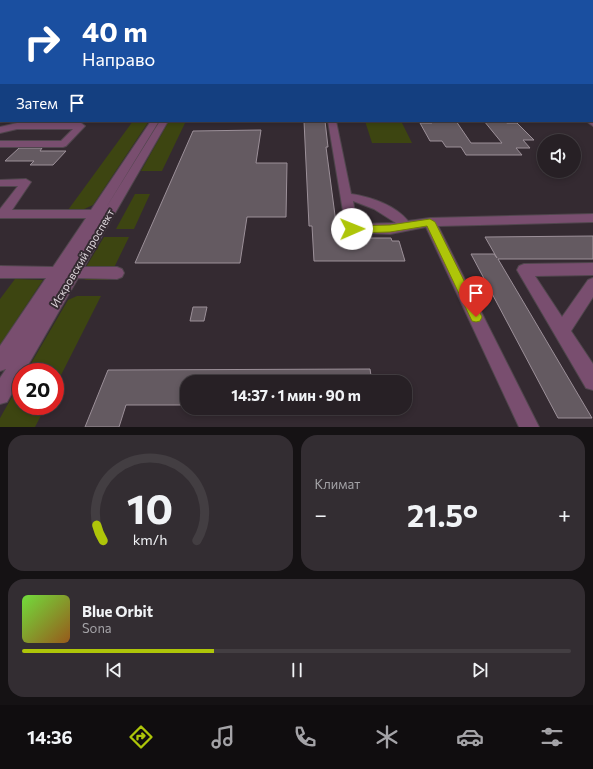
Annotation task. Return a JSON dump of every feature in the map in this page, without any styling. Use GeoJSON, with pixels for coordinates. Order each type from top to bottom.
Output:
{"type":"FeatureCollection","features":[{"type":"Feature","properties":{"kind":"street","name":"Искровский проспект"},"geometry":{"type":"LineString","coordinates":[[0,395],[73,273],[102,214],[154,122]]}},
{"type":"Feature","properties":{"kind":"street","name":"Искровский проспект"},"geometry":{"type":"LineString","coordinates":[[0,362],[57,273],[102,214],[163,122]]}},
{"type":"Feature","properties":{"kind":"street"},"geometry":{"type":"LineString","coordinates":[[332,122],[352,229],[390,229],[430,222],[593,218]]}},
{"type":"Feature","properties":{"kind":"street"},"geometry":{"type":"LineString","coordinates":[[0,130],[17,126],[81,126],[63,144],[0,144]]}},
{"type":"Feature","properties":{"kind":"street"},"geometry":{"type":"LineString","coordinates":[[0,182],[26,182],[1,214]]}},
{"type":"Feature","properties":{"kind":"street"},"geometry":{"type":"LineString","coordinates":[[346,196],[361,199],[395,215],[405,226]]}},
{"type":"Feature","properties":{"kind":"street"},"geometry":{"type":"LineString","coordinates":[[1,214],[102,214]]}},
{"type":"Feature","properties":{"kind":"street"},"geometry":{"type":"LineString","coordinates":[[430,222],[529,427]]}},
{"type":"Feature","properties":{"kind":"street"},"geometry":{"type":"LineString","coordinates":[[593,269],[524,270],[593,381]]}},
{"type":"Feature","properties":{"kind":"street"},"geometry":{"type":"LineString","coordinates":[[0,272],[117,273]]}},
{"type":"Feature","properties":{"kind":"street"},"geometry":{"type":"LineString","coordinates":[[562,331],[593,284]]}},
{"type":"Feature","properties":{"kind":"green space"},"geometry":{"type":"Polygon","coordinates":[[[132,122],[148,122],[93,205],[82,210],[68,210],[132,122]]]}},
{"type":"Feature","properties":{"kind":"green space"},"geometry":{"type":"Polygon","coordinates":[[[168,122],[186,122],[162,171],[141,171],[168,122]]]}},
{"type":"Feature","properties":{"kind":"green space"},"geometry":{"type":"Polygon","coordinates":[[[365,122],[402,122],[412,143],[372,143],[365,122]]]}},
{"type":"Feature","properties":{"kind":"green space"},"geometry":{"type":"Polygon","coordinates":[[[135,194],[150,194],[134,229],[116,229],[135,194]]]}},
{"type":"Feature","properties":{"kind":"green space"},"geometry":{"type":"Polygon","coordinates":[[[104,237],[129,237],[108,280],[86,280],[80,277],[104,237]]]}},
{"type":"Feature","properties":{"kind":"green space"},"geometry":{"type":"Polygon","coordinates":[[[15,279],[43,280],[0,345],[0,299],[15,279]]]}},
{"type":"Feature","properties":{"kind":"green space"},"geometry":{"type":"Polygon","coordinates":[[[77,296],[101,296],[64,369],[64,363],[31,363],[68,300],[77,296]]]}},
{"type":"Feature","properties":{"kind":"green space"},"geometry":{"type":"Polygon","coordinates":[[[12,397],[12,415],[41,415],[35,427],[0,427],[0,418],[12,397]]]}},
{"type":"Feature","properties":{"kind":"building"},"geometry":{"type":"Polygon","coordinates":[[[304,122],[325,122],[328,147],[326,147],[338,238],[391,238],[392,241],[399,241],[405,261],[314,261],[312,226],[309,226],[304,122]]]}},
{"type":"Feature","properties":{"kind":"building"},"geometry":{"type":"Polygon","coordinates":[[[457,122],[471,143],[502,143],[485,122],[517,123],[534,140],[523,140],[530,148],[516,148],[522,155],[466,155],[461,147],[446,147],[442,141],[430,141],[420,123],[457,122]]]}},
{"type":"Feature","properties":{"kind":"building"},"geometry":{"type":"Polygon","coordinates":[[[261,130],[256,163],[287,163],[286,217],[247,217],[240,263],[135,263],[193,131],[261,130]]]}},
{"type":"Feature","properties":{"kind":"building"},"geometry":{"type":"Polygon","coordinates":[[[19,148],[42,148],[40,151],[66,151],[53,165],[30,165],[34,161],[5,161],[19,148]]]}},
{"type":"Feature","properties":{"kind":"building"},"geometry":{"type":"Polygon","coordinates":[[[593,236],[593,259],[498,259],[592,418],[558,418],[471,254],[494,254],[497,258],[485,237],[593,236]]]}},
{"type":"Feature","properties":{"kind":"building"},"geometry":{"type":"Polygon","coordinates":[[[193,307],[207,307],[204,321],[190,321],[193,307]]]}},
{"type":"Feature","properties":{"kind":"building"},"geometry":{"type":"Polygon","coordinates":[[[370,369],[371,375],[180,375],[180,405],[126,405],[119,427],[85,427],[108,370],[370,369]]]}},
{"type":"Feature","properties":{"kind":"route"},"geometry":{"type":"LineString","coordinates":[[352,229],[390,229],[430,222],[476,317]]}}]}
